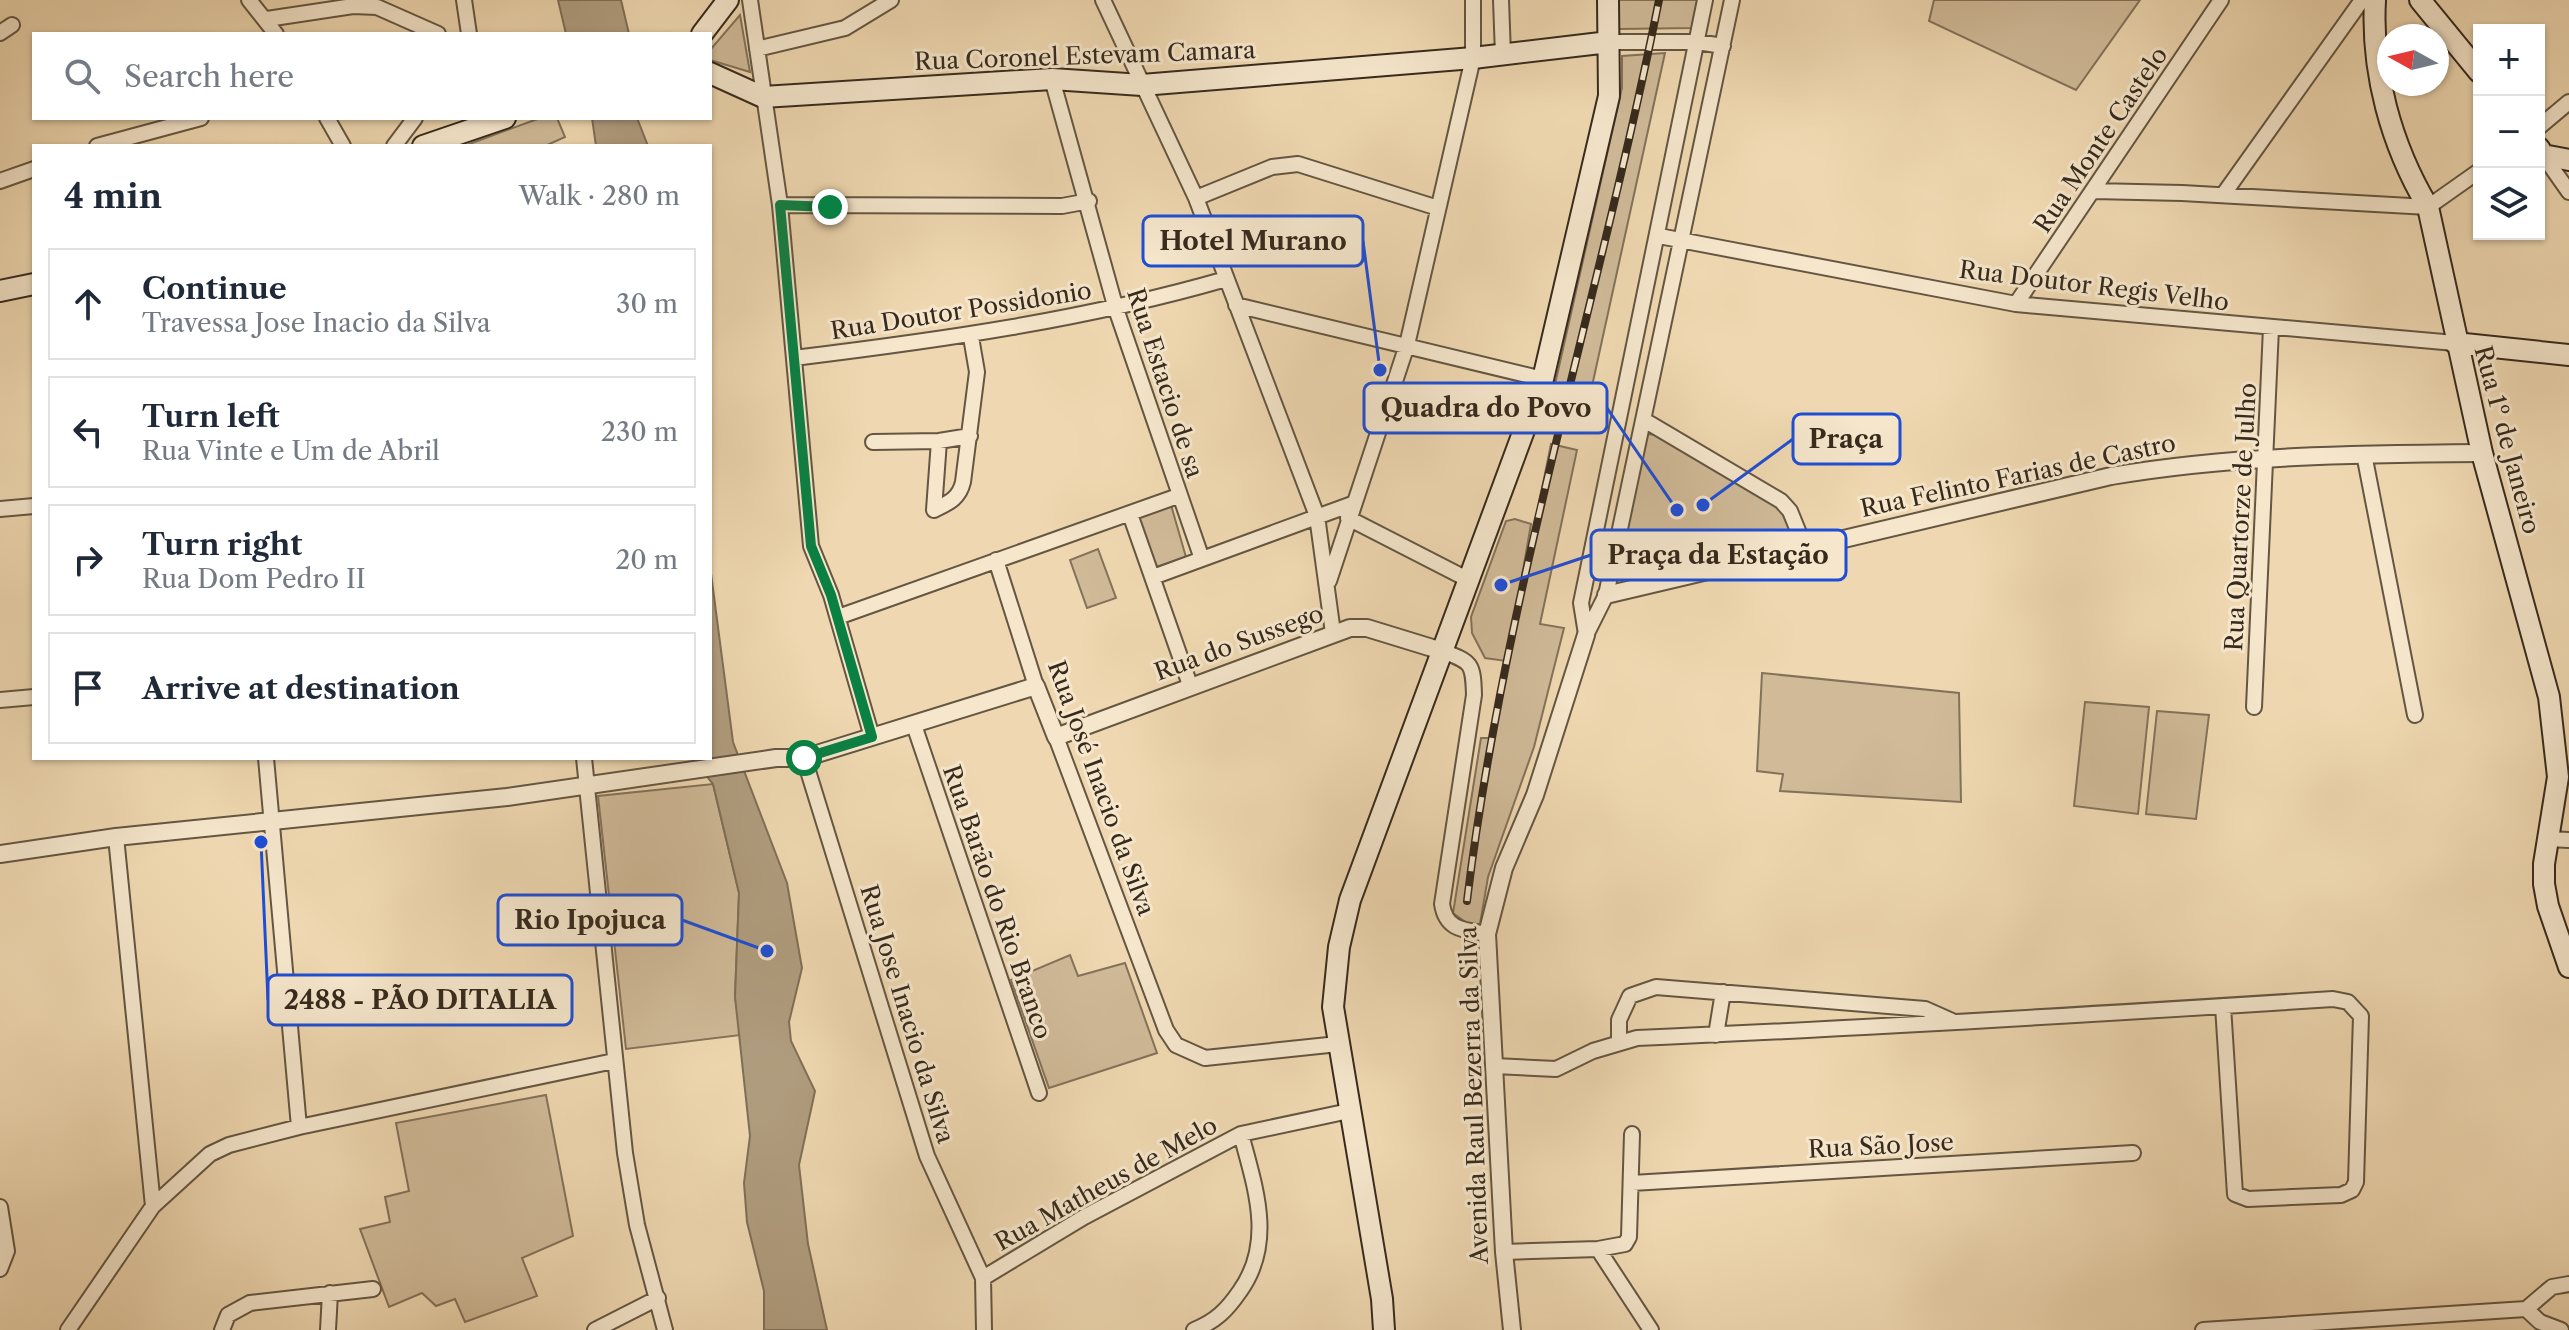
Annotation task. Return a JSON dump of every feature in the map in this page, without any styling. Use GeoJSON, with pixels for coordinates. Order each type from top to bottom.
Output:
{"type":"FeatureCollection","features":[{"type":"Feature","properties":{"kind":"main road"},"geometry":{"type":"LineString","coordinates":[[704,32],[728,0]]}},
{"type":"Feature","properties":{"kind":"main road"},"geometry":{"type":"LineString","coordinates":[[1384,1330],[1333,1007],[1339,947],[1350,900],[1543,379],[1602,137],[1611,86],[1608,0]]}},
{"type":"Feature","properties":{"kind":"main road","name":"Rua 1º de Janeiro"},"geometry":{"type":"LineString","coordinates":[[2375,0],[2375,44],[2388,115],[2415,185],[2428,207],[2455,343],[2482,453],[2549,697],[2558,777],[2544,864],[2548,906],[2569,967]]}},
{"type":"Feature","properties":{"kind":"main road"},"geometry":{"type":"LineString","coordinates":[[2420,0],[2473,65]]}},
{"type":"Feature","properties":{"kind":"main road","name":"Rua Coronel Estevam Camara"},"geometry":{"type":"LineString","coordinates":[[712,74],[763,97],[1052,79],[1142,85],[1473,58],[1609,42]]}},
{"type":"Feature","properties":{"kind":"main road"},"geometry":{"type":"LineString","coordinates":[[429,144],[499,120]]}},
{"type":"Feature","properties":{"kind":"main road"},"geometry":{"type":"LineString","coordinates":[[2545,153],[2569,160]]}},
{"type":"Feature","properties":{"kind":"main road"},"geometry":{"type":"LineString","coordinates":[[0,291],[32,284]]}},
{"type":"Feature","properties":{"kind":"main road"},"geometry":{"type":"LineString","coordinates":[[2455,343],[2569,355]]}},
{"type":"Feature","properties":{"kind":"street"},"geometry":{"type":"LineString","coordinates":[[249,0],[275,32]]}},
{"type":"Feature","properties":{"kind":"street"},"geometry":{"type":"LineString","coordinates":[[464,0],[469,32]]}},
{"type":"Feature","properties":{"kind":"street"},"geometry":{"type":"LineString","coordinates":[[750,0],[780,205],[811,546],[838,617],[872,737]]}},
{"type":"Feature","properties":{"kind":"street"},"geometry":{"type":"LineString","coordinates":[[757,49],[825,36],[859,22],[891,0]]}},
{"type":"Feature","properties":{"kind":"street"},"geometry":{"type":"LineString","coordinates":[[1103,0],[1196,198],[1317,516],[1333,633]]}},
{"type":"Feature","properties":{"kind":"street"},"geometry":{"type":"LineString","coordinates":[[1327,589],[1350,511],[1407,345],[1473,58],[1473,0]]}},
{"type":"Feature","properties":{"kind":"street"},"geometry":{"type":"LineString","coordinates":[[1501,0],[1503,55]]}},
{"type":"Feature","properties":{"kind":"street","name":"Avenida Raul Bezerra da Silva"},"geometry":{"type":"LineString","coordinates":[[1586,635],[1581,603],[1659,236],[1705,0]]}},
{"type":"Feature","properties":{"kind":"street","name":"Avenida Raul Bezerra da Silva"},"geometry":{"type":"LineString","coordinates":[[1512,1330],[1504,1252],[1487,934],[1504,868],[1535,795],[1586,635],[1606,595],[1732,0]]}},
{"type":"Feature","properties":{"kind":"street","name":"Rua Monte Castelo"},"geometry":{"type":"LineString","coordinates":[[2016,304],[2221,0]]}},
{"type":"Feature","properties":{"kind":"street"},"geometry":{"type":"LineString","coordinates":[[2223,195],[2362,0]]}},
{"type":"Feature","properties":{"kind":"street"},"geometry":{"type":"LineString","coordinates":[[267,19],[318,9],[377,7],[433,32]]}},
{"type":"Feature","properties":{"kind":"street"},"geometry":{"type":"LineString","coordinates":[[1609,42],[1697,42],[1723,46]]}},
{"type":"Feature","properties":{"kind":"street","name":"Rua Estacio de sa"},"geometry":{"type":"LineString","coordinates":[[1052,79],[1089,201],[1116,309],[1202,559]]}},
{"type":"Feature","properties":{"kind":"street"},"geometry":{"type":"LineString","coordinates":[[2545,122],[2569,102]]}},
{"type":"Feature","properties":{"kind":"street"},"geometry":{"type":"LineString","coordinates":[[104,144],[194,120]]}},
{"type":"Feature","properties":{"kind":"street"},"geometry":{"type":"LineString","coordinates":[[328,120],[342,144]]}},
{"type":"Feature","properties":{"kind":"street"},"geometry":{"type":"LineString","coordinates":[[396,144],[414,120]]}},
{"type":"Feature","properties":{"kind":"street"},"geometry":{"type":"LineString","coordinates":[[2545,158],[2569,192]]}},
{"type":"Feature","properties":{"kind":"street"},"geometry":{"type":"LineString","coordinates":[[1196,198],[1272,167],[1298,164],[1438,208]]}},
{"type":"Feature","properties":{"kind":"street"},"geometry":{"type":"LineString","coordinates":[[0,181],[32,170]]}},
{"type":"Feature","properties":{"kind":"street"},"geometry":{"type":"LineString","coordinates":[[2093,191],[2428,207],[2473,175]]}},
{"type":"Feature","properties":{"kind":"street"},"geometry":{"type":"LineString","coordinates":[[780,205],[1062,206],[1089,201]]}},
{"type":"Feature","properties":{"kind":"street","name":"Rua Doutor Regis Velho"},"geometry":{"type":"LineString","coordinates":[[1659,236],[2016,304],[2455,343]]}},
{"type":"Feature","properties":{"kind":"street","name":"Rua Doutor Possidonio"},"geometry":{"type":"LineString","coordinates":[[794,358],[971,337],[1116,309],[1226,279]]}},
{"type":"Feature","properties":{"kind":"street"},"geometry":{"type":"LineString","coordinates":[[1236,305],[1543,379]]}},
{"type":"Feature","properties":{"kind":"street","name":"Rua Quartorze de Julho"},"geometry":{"type":"LineString","coordinates":[[2254,707],[2271,328]]}},
{"type":"Feature","properties":{"kind":"street"},"geometry":{"type":"LineString","coordinates":[[939,441],[934,510],[961,492],[977,372],[971,337]]}},
{"type":"Feature","properties":{"kind":"street"},"geometry":{"type":"LineString","coordinates":[[1630,371],[1653,377]]}},
{"type":"Feature","properties":{"kind":"street"},"geometry":{"type":"LineString","coordinates":[[1644,420],[1781,501],[1790,511],[1805,548]]}},
{"type":"Feature","properties":{"kind":"street"},"geometry":{"type":"LineString","coordinates":[[873,442],[939,441],[970,436]]}},
{"type":"Feature","properties":{"kind":"street","name":"Rua Felinto Farias de Castro"},"geometry":{"type":"LineString","coordinates":[[1606,595],[2111,476],[2183,463],[2364,454],[2482,453]]}},
{"type":"Feature","properties":{"kind":"street"},"geometry":{"type":"LineString","coordinates":[[2364,454],[2415,715]]}},
{"type":"Feature","properties":{"kind":"street"},"geometry":{"type":"LineString","coordinates":[[838,617],[1178,496]]}},
{"type":"Feature","properties":{"kind":"street"},"geometry":{"type":"LineString","coordinates":[[1603,499],[1626,503]]}},
{"type":"Feature","properties":{"kind":"street"},"geometry":{"type":"LineString","coordinates":[[0,509],[32,506]]}},
{"type":"Feature","properties":{"kind":"street"},"geometry":{"type":"LineString","coordinates":[[1153,577],[1317,516],[1350,511],[1469,580]]}},
{"type":"Feature","properties":{"kind":"street"},"geometry":{"type":"LineString","coordinates":[[1130,514],[1190,685]]}},
{"type":"Feature","properties":{"kind":"street","name":"Rua José Inacio da Silva"},"geometry":{"type":"LineString","coordinates":[[996,560],[1036,686],[1166,1030],[1176,1045],[1205,1058],[1338,1044]]}},
{"type":"Feature","properties":{"kind":"street"},"geometry":{"type":"LineString","coordinates":[[1581,603],[1606,595]]}},
{"type":"Feature","properties":{"kind":"street","name":"Rua do Sussego"},"geometry":{"type":"LineString","coordinates":[[1056,737],[1333,633],[1367,628],[1442,651]]}},
{"type":"Feature","properties":{"kind":"street"},"geometry":{"type":"LineString","coordinates":[[1442,651],[1467,660],[1473,670],[1474,695],[1442,904],[1444,918],[1451,926],[1487,934]]}},
{"type":"Feature","properties":{"kind":"street"},"geometry":{"type":"LineString","coordinates":[[0,854],[116,837],[274,822],[621,781],[776,758],[804,758],[1036,686]]}},
{"type":"Feature","properties":{"kind":"street"},"geometry":{"type":"LineString","coordinates":[[0,700],[32,697]]}},
{"type":"Feature","properties":{"kind":"street","name":"Rua Barão do Rio Branco"},"geometry":{"type":"LineString","coordinates":[[914,725],[1039,1093]]}},
{"type":"Feature","properties":{"kind":"street","name":"Rua Jose Inacio da Silva"},"geometry":{"type":"LineString","coordinates":[[804,758],[927,1156],[944,1187],[983,1278]]}},
{"type":"Feature","properties":{"kind":"street"},"geometry":{"type":"LineString","coordinates":[[266,760],[299,1127]]}},
{"type":"Feature","properties":{"kind":"street"},"geometry":{"type":"LineString","coordinates":[[584,760],[614,1061],[637,1225],[665,1330]]}},
{"type":"Feature","properties":{"kind":"street"},"geometry":{"type":"LineString","coordinates":[[116,837],[153,1206]]}},
{"type":"Feature","properties":{"kind":"street"},"geometry":{"type":"LineString","coordinates":[[2547,839],[2569,840]]}},
{"type":"Feature","properties":{"kind":"street"},"geometry":{"type":"LineString","coordinates":[[1619,1041],[1619,1020],[1630,996],[1656,987],[1925,1009],[1956,1023]]}},
{"type":"Feature","properties":{"kind":"street"},"geometry":{"type":"LineString","coordinates":[[1716,1035],[1723,992]]}},
{"type":"Feature","properties":{"kind":"street"},"geometry":{"type":"LineString","coordinates":[[1494,1066],[1556,1069],[1619,1041],[2333,999],[2348,1002],[2361,1016],[2356,1182],[2352,1190],[2341,1195],[2248,1199],[2235,1194],[2223,1006]]}},
{"type":"Feature","properties":{"kind":"street"},"geometry":{"type":"LineString","coordinates":[[68,1330],[153,1206],[210,1154],[229,1145],[299,1127],[614,1061]]}},
{"type":"Feature","properties":{"kind":"street","name":"Rua Matheus de Melo"},"geometry":{"type":"LineString","coordinates":[[984,1330],[983,1278],[1084,1217],[1241,1134],[1349,1111]]}},
{"type":"Feature","properties":{"kind":"street"},"geometry":{"type":"LineString","coordinates":[[1194,1330],[1215,1322],[1252,1274],[1258,1259],[1261,1243],[1257,1194],[1241,1134]]}},
{"type":"Feature","properties":{"kind":"street"},"geometry":{"type":"LineString","coordinates":[[1504,1252],[1598,1249],[1619,1246],[1629,1237],[1632,1134]]}},
{"type":"Feature","properties":{"kind":"street","name":"Rua São Jose"},"geometry":{"type":"LineString","coordinates":[[1632,1183],[2133,1153]]}},
{"type":"Feature","properties":{"kind":"street"},"geometry":{"type":"LineString","coordinates":[[0,1207],[7,1251],[0,1269]]}},
{"type":"Feature","properties":{"kind":"street"},"geometry":{"type":"LineString","coordinates":[[1598,1249],[1651,1330]]}},
{"type":"Feature","properties":{"kind":"street"},"geometry":{"type":"LineString","coordinates":[[2203,1330],[2526,1309],[2552,1287],[2569,1284]]}},
{"type":"Feature","properties":{"kind":"street"},"geometry":{"type":"LineString","coordinates":[[222,1330],[228,1315],[250,1303],[373,1289]]}},
{"type":"Feature","properties":{"kind":"street"},"geometry":{"type":"LineString","coordinates":[[328,1330],[330,1293]]}},
{"type":"Feature","properties":{"kind":"street"},"geometry":{"type":"LineString","coordinates":[[595,1330],[658,1298]]}},
{"type":"Feature","properties":{"kind":"street"},"geometry":{"type":"LineString","coordinates":[[2526,1309],[2540,1322],[2564,1330]]}},
{"type":"Feature","properties":{"kind":"shaded area"},"geometry":{"type":"Polygon","coordinates":[[[558,0],[621,0],[629,32],[566,32],[558,0]]]}},
{"type":"Feature","properties":{"kind":"shaded area"},"geometry":{"type":"Polygon","coordinates":[[[1617,0],[1701,0],[1695,28],[1619,29],[1617,0]]]}},
{"type":"Feature","properties":{"kind":"shaded area"},"geometry":{"type":"Polygon","coordinates":[[[1934,0],[2140,0],[2076,90],[1929,21],[1934,0]]]}},
{"type":"Feature","properties":{"kind":"shaded area"},"geometry":{"type":"Polygon","coordinates":[[[740,15],[750,72],[712,61],[712,48],[740,15]]]}},
{"type":"Feature","properties":{"kind":"shaded area"},"geometry":{"type":"Polygon","coordinates":[[[1665,53],[1587,409],[1551,402],[1622,88],[1622,56],[1665,53]]]}},
{"type":"Feature","properties":{"kind":"shaded area"},"geometry":{"type":"Polygon","coordinates":[[[535,120],[558,120],[565,137],[549,144],[469,144],[535,120]]]}},
{"type":"Feature","properties":{"kind":"shaded area"},"geometry":{"type":"Polygon","coordinates":[[[592,120],[638,120],[647,144],[596,144],[592,120]]]}},
{"type":"Feature","properties":{"kind":"shaded area"},"geometry":{"type":"Polygon","coordinates":[[[1646,434],[1657,435],[1780,508],[1795,533],[1792,541],[1672,568],[1620,575],[1617,572],[1646,434]]]}},
{"type":"Feature","properties":{"kind":"shaded area"},"geometry":{"type":"Polygon","coordinates":[[[1551,444],[1577,450],[1540,624],[1564,628],[1534,747],[1488,877],[1480,924],[1468,924],[1453,913],[1481,738],[1490,738],[1507,661],[1485,658],[1472,633],[1471,617],[1506,521],[1515,519],[1531,524],[1508,657],[1551,444]]]}},
{"type":"Feature","properties":{"kind":"shaded area"},"geometry":{"type":"Polygon","coordinates":[[[1171,505],[1186,557],[1154,568],[1136,519],[1171,505]]]}},
{"type":"Feature","properties":{"kind":"shaded area"},"geometry":{"type":"Polygon","coordinates":[[[1098,549],[1116,598],[1087,608],[1070,560],[1098,549]]]}},
{"type":"Feature","properties":{"kind":"shaded area"},"geometry":{"type":"Polygon","coordinates":[[[712,581],[733,742],[787,883],[802,968],[789,1022],[791,1041],[815,1091],[799,1165],[808,1244],[827,1330],[764,1330],[764,1291],[747,1222],[744,1183],[750,1136],[735,997],[739,893],[713,784],[694,760],[712,760],[712,581]]]}},
{"type":"Feature","properties":{"kind":"shaded area"},"geometry":{"type":"Polygon","coordinates":[[[1762,673],[1959,693],[1961,802],[1780,791],[1783,774],[1757,771],[1762,673]]]}},
{"type":"Feature","properties":{"kind":"shaded area"},"geometry":{"type":"Polygon","coordinates":[[[2085,702],[2149,707],[2138,814],[2074,806],[2085,702]]]}},
{"type":"Feature","properties":{"kind":"shaded area"},"geometry":{"type":"Polygon","coordinates":[[[2157,711],[2209,715],[2196,819],[2146,814],[2157,711]]]}},
{"type":"Feature","properties":{"kind":"shaded area"},"geometry":{"type":"Polygon","coordinates":[[[713,784],[739,893],[735,997],[741,1035],[626,1049],[598,796],[713,784]]]}},
{"type":"Feature","properties":{"kind":"shaded area"},"geometry":{"type":"Polygon","coordinates":[[[1070,955],[1078,976],[1125,963],[1157,1053],[1049,1088],[1011,980],[1070,955]]]}},
{"type":"Feature","properties":{"kind":"shaded area"},"geometry":{"type":"Polygon","coordinates":[[[546,1095],[573,1236],[522,1258],[537,1296],[465,1322],[455,1299],[436,1306],[422,1293],[389,1307],[360,1229],[390,1222],[385,1197],[409,1191],[396,1123],[546,1095]]]}},
{"type":"Feature","properties":{"kind":"railway"},"geometry":{"type":"LineString","coordinates":[[1467,901],[1483,787],[1528,561],[1659,0]]}},
{"type":"Feature","properties":{"kind":"place","name":"Hotel Murano"},"geometry":{"type":"Point","coordinates":[1380,370]}},
{"type":"Feature","properties":{"kind":"place","name":"Praça"},"geometry":{"type":"Point","coordinates":[1703,505]}},
{"type":"Feature","properties":{"kind":"place","name":"Quadra do Povo"},"geometry":{"type":"Point","coordinates":[1677,510]}},
{"type":"Feature","properties":{"kind":"place","name":"Praça da Estação"},"geometry":{"type":"Point","coordinates":[1501,585]}},
{"type":"Feature","properties":{"kind":"place","name":"2488 - PÃO DITALIA"},"geometry":{"type":"Point","coordinates":[261,842]}},
{"type":"Feature","properties":{"kind":"place","name":"Rio Ipojuca"},"geometry":{"type":"Point","coordinates":[767,951]}},
{"type":"Feature","properties":{"kind":"route"},"geometry":{"type":"LineString","coordinates":[[804,758],[872,737],[831,595],[811,546],[780,205],[830,207]]}}]}
